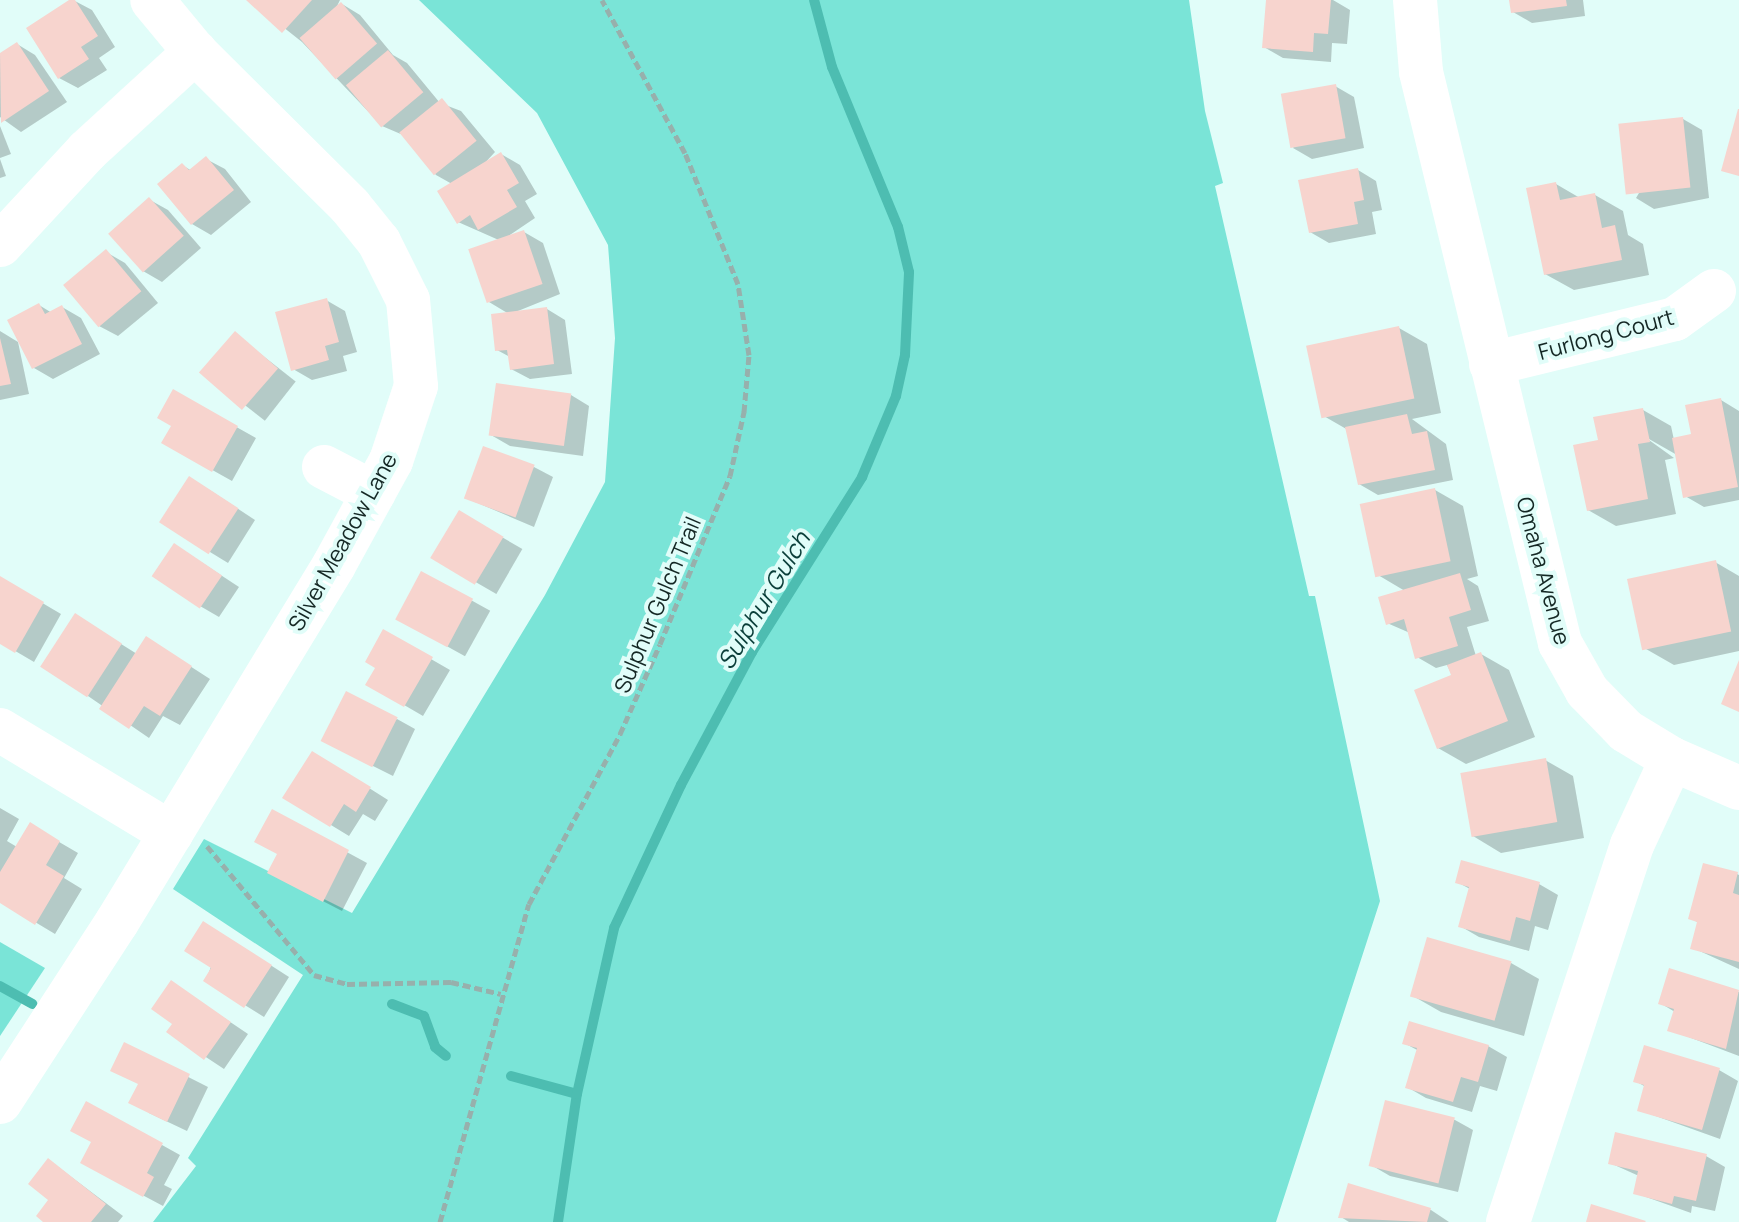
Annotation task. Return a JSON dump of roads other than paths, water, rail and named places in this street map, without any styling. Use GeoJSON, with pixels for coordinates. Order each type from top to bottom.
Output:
{"type":"FeatureCollection","features":[{"type":"Feature","properties":{"kind":"street","name":"Silver Meadow Lane"},"geometry":{"type":"LineString","coordinates":[[0,1102],[186,837],[391,461],[416,386],[413,318],[401,278],[350,206],[195,52],[152,0]]}},
{"type":"Feature","properties":{"kind":"street","name":"Omaha Avenue"},"geometry":{"type":"LineString","coordinates":[[1415,0],[1421,72],[1560,643],[1587,691],[1612,718],[1672,759],[1739,788]]}},
{"type":"Feature","properties":{"kind":"street"},"geometry":{"type":"LineString","coordinates":[[0,245],[87,151],[195,52]]}},
{"type":"Feature","properties":{"kind":"street","name":"Furlong Court"},"geometry":{"type":"LineString","coordinates":[[1491,364],[1675,319],[1714,291]]}},
{"type":"Feature","properties":{"kind":"street"},"geometry":{"type":"LineString","coordinates":[[324,467],[374,493]]}},
{"type":"Feature","properties":{"kind":"street"},"geometry":{"type":"LineString","coordinates":[[0,730],[186,837]]}},
{"type":"Feature","properties":{"kind":"street"},"geometry":{"type":"LineString","coordinates":[[1508,1222],[1632,845],[1672,759]]}},
{"type":"Feature","properties":{"kind":"waterway","name":"Sulphur Gulch"},"geometry":{"type":"LineString","coordinates":[[558,1222],[577,1094],[614,928],[681,785],[752,652],[862,477],[896,396],[905,355],[909,272],[898,227],[832,67],[814,0]]}},
{"type":"Feature","properties":{"kind":"waterway"},"geometry":{"type":"LineString","coordinates":[[0,986],[32,1004]]}},
{"type":"Feature","properties":{"kind":"waterway"},"geometry":{"type":"LineString","coordinates":[[392,1004],[424,1016],[435,1047],[446,1056]]}},
{"type":"Feature","properties":{"kind":"waterway"},"geometry":{"type":"LineString","coordinates":[[511,1076],[577,1094]]}}]}
